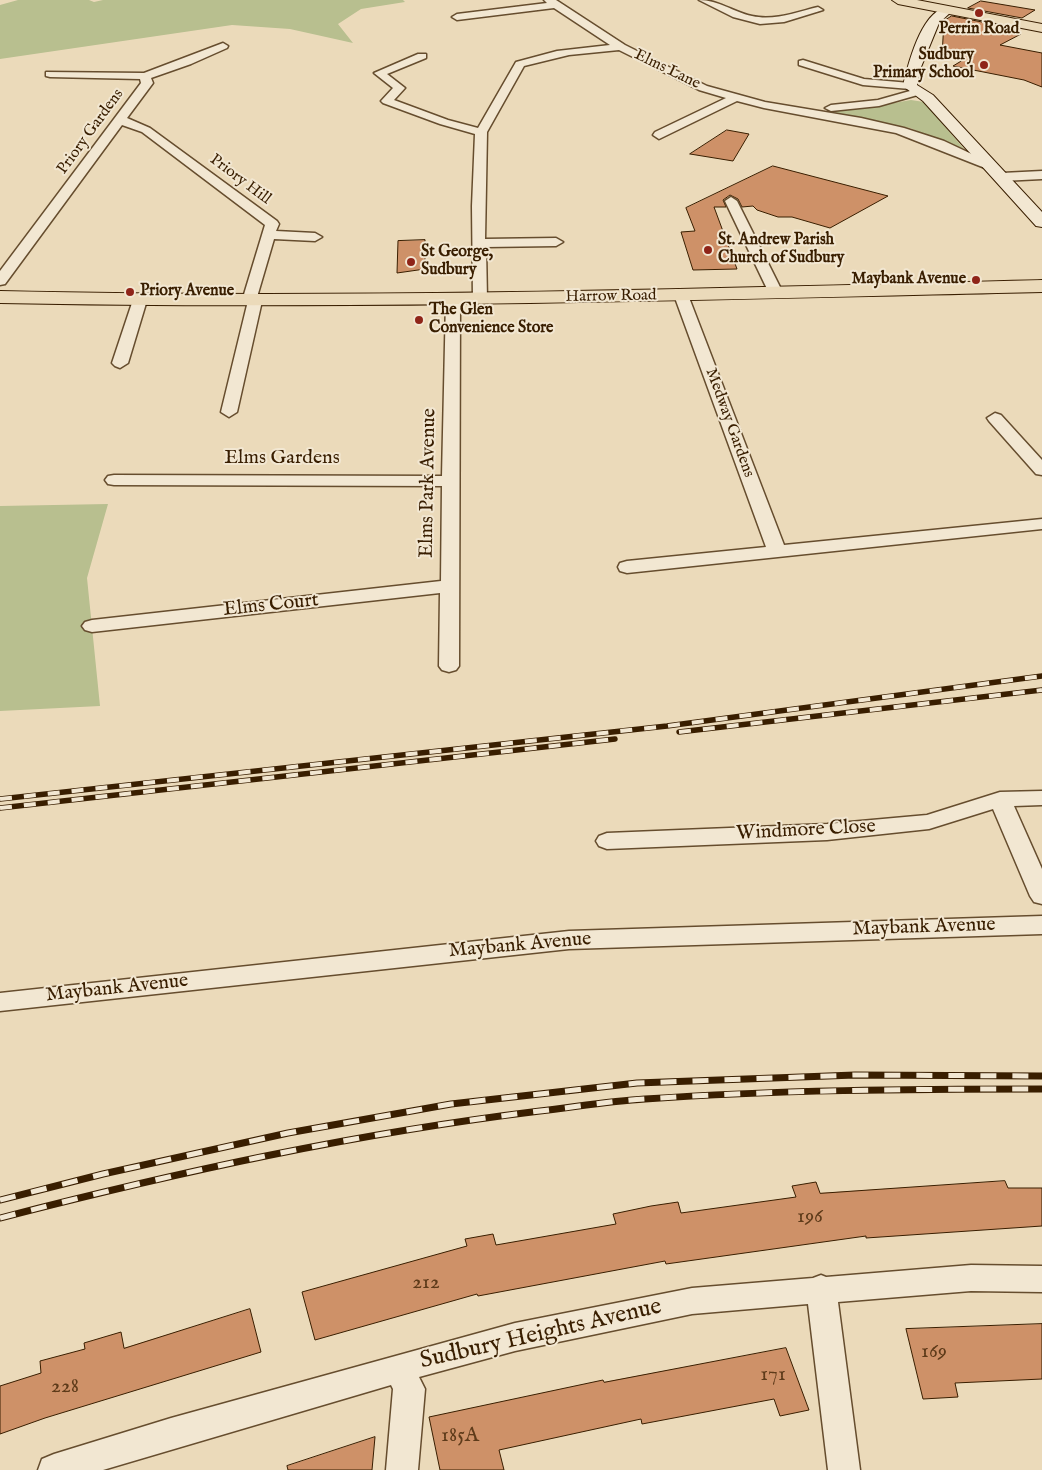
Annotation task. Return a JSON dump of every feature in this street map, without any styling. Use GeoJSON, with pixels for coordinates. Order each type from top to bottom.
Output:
{"type":"FeatureCollection","features":[{"type":"Feature","properties":{"kind":"main road"},"geometry":{"type":"LineString","coordinates":[[898,0],[946,11],[1042,28]]}},
{"type":"Feature","properties":{"kind":"main road","name":"Harrow Road"},"geometry":{"type":"LineString","coordinates":[[0,297],[252,301],[480,300],[1042,286]]}},
{"type":"Feature","properties":{"kind":"street"},"geometry":{"type":"LineString","coordinates":[[704,0],[742,18],[765,22],[818,10]]}},
{"type":"Feature","properties":{"kind":"street"},"geometry":{"type":"LineString","coordinates":[[457,17],[551,3]]}},
{"type":"Feature","properties":{"kind":"street","name":"Elms Lane"},"geometry":{"type":"LineString","coordinates":[[551,3],[621,47],[703,88],[734,98],[900,130],[940,144],[988,165]]}},
{"type":"Feature","properties":{"kind":"street"},"geometry":{"type":"LineString","coordinates":[[803,63],[863,82],[913,89],[914,67],[933,21],[946,11]]}},
{"type":"Feature","properties":{"kind":"street"},"geometry":{"type":"LineString","coordinates":[[145,76],[187,62],[223,46]]}},
{"type":"Feature","properties":{"kind":"street"},"geometry":{"type":"LineString","coordinates":[[480,300],[481,132],[520,64],[540,57],[567,52],[621,47]]}},
{"type":"Feature","properties":{"kind":"street"},"geometry":{"type":"LineString","coordinates":[[422,56],[379,73],[383,79],[398,86],[397,92],[387,98],[387,101],[481,132]]}},
{"type":"Feature","properties":{"kind":"street","name":"Priory Gardens"},"geometry":{"type":"LineString","coordinates":[[0,281],[147,83],[145,76],[50,74]]}},
{"type":"Feature","properties":{"kind":"street","name":"Elms Lane"},"geometry":{"type":"LineString","coordinates":[[798,110],[878,103],[913,89],[928,98],[1042,222]]}},
{"type":"Feature","properties":{"kind":"street"},"geometry":{"type":"LineString","coordinates":[[659,135],[734,98]]}},
{"type":"Feature","properties":{"kind":"street","name":"Priory Hill"},"geometry":{"type":"LineString","coordinates":[[121,120],[146,130],[272,224],[252,301],[229,412]]}},
{"type":"Feature","properties":{"kind":"street"},"geometry":{"type":"LineString","coordinates":[[1002,177],[1042,175]]}},
{"type":"Feature","properties":{"kind":"street"},"geometry":{"type":"LineString","coordinates":[[731,201],[776,293]]}},
{"type":"Feature","properties":{"kind":"street"},"geometry":{"type":"LineString","coordinates":[[269,235],[315,237]]}},
{"type":"Feature","properties":{"kind":"street"},"geometry":{"type":"LineString","coordinates":[[479,243],[556,242]]}},
{"type":"Feature","properties":{"kind":"street","name":"Medway Gardens"},"geometry":{"type":"LineString","coordinates":[[681,295],[777,552]]}},
{"type":"Feature","properties":{"kind":"street"},"geometry":{"type":"LineString","coordinates":[[120,363],[140,300]]}},
{"type":"Feature","properties":{"kind":"street","name":"Elms Park Avenue"},"geometry":{"type":"LineString","coordinates":[[449,666],[453,300]]}},
{"type":"Feature","properties":{"kind":"street"},"geometry":{"type":"LineString","coordinates":[[995,418],[1042,470]]}},
{"type":"Feature","properties":{"kind":"street","name":"Elms Gardens"},"geometry":{"type":"LineString","coordinates":[[114,480],[450,481]]}},
{"type":"Feature","properties":{"kind":"street"},"geometry":{"type":"LineString","coordinates":[[627,567],[1042,524]]}},
{"type":"Feature","properties":{"kind":"street","name":"Elms Court"},"geometry":{"type":"LineString","coordinates":[[92,626],[450,586]]}},
{"type":"Feature","properties":{"kind":"street"},"geometry":{"type":"LineString","coordinates":[[1000,798],[1042,896]]}},
{"type":"Feature","properties":{"kind":"street","name":"Windmore Close"},"geometry":{"type":"LineString","coordinates":[[608,841],[827,832],[929,822],[1000,798],[1042,798]]}},
{"type":"Feature","properties":{"kind":"street","name":"Maybank Avenue"},"geometry":{"type":"LineString","coordinates":[[0,1002],[569,940],[1042,925]]}},
{"type":"Feature","properties":{"kind":"street","name":"Sudbury Heights Avenue"},"geometry":{"type":"LineString","coordinates":[[54,1470],[171,1433],[515,1337],[692,1301],[821,1288],[970,1278],[1042,1279]]}},
{"type":"Feature","properties":{"kind":"street"},"geometry":{"type":"LineString","coordinates":[[821,1288],[844,1470]]}},
{"type":"Feature","properties":{"kind":"street"},"geometry":{"type":"LineString","coordinates":[[400,1368],[410,1389],[402,1470]]}},
{"type":"Feature","properties":{"kind":"green space"},"geometry":{"type":"Polygon","coordinates":[[[18,0],[89,0],[94,2],[103,0],[403,0],[405,2],[361,9],[338,24],[353,43],[290,29],[232,25],[0,59],[0,5],[18,0]]]}},
{"type":"Feature","properties":{"kind":"green space"},"geometry":{"type":"Polygon","coordinates":[[[911,100],[924,102],[965,150],[910,128],[826,111],[865,108],[911,100]]]}},
{"type":"Feature","properties":{"kind":"green space"},"geometry":{"type":"Polygon","coordinates":[[[108,504],[87,578],[100,706],[0,711],[0,506],[108,504]]]}},
{"type":"Feature","properties":{"kind":"building"},"geometry":{"type":"Polygon","coordinates":[[[981,1],[1035,10],[1022,18],[968,8],[981,1]]]}},
{"type":"Feature","properties":{"kind":"building","name":"Sudbury Primary School"},"geometry":{"type":"Polygon","coordinates":[[[952,16],[1007,27],[1005,28],[1021,34],[1000,45],[1042,53],[1042,87],[1024,80],[953,66],[963,60],[942,56],[944,21],[952,16]]]}},
{"type":"Feature","properties":{"kind":"building"},"geometry":{"type":"Polygon","coordinates":[[[727,130],[749,134],[733,161],[690,154],[727,130]]]}},
{"type":"Feature","properties":{"kind":"building"},"geometry":{"type":"Polygon","coordinates":[[[773,166],[888,196],[830,228],[792,217],[778,217],[757,210],[753,206],[742,207],[738,199],[730,195],[723,200],[726,207],[714,207],[737,269],[693,270],[681,232],[695,231],[686,208],[773,166]]]}},
{"type":"Feature","properties":{"kind":"building","name":"St George, Sudbury"},"geometry":{"type":"Polygon","coordinates":[[[425,240],[425,269],[397,273],[398,241],[425,240]]]}},
{"type":"Feature","properties":{"kind":"building"},"geometry":{"type":"Polygon","coordinates":[[[1005,1181],[1008,1188],[1042,1188],[1042,1226],[866,1238],[866,1236],[666,1264],[665,1261],[478,1296],[477,1294],[315,1340],[302,1292],[467,1246],[465,1239],[493,1234],[496,1245],[616,1224],[613,1214],[651,1206],[678,1202],[681,1213],[796,1197],[792,1186],[816,1182],[820,1193],[1005,1181]]]}},
{"type":"Feature","properties":{"kind":"building"},"geometry":{"type":"Polygon","coordinates":[[[250,1309],[261,1352],[45,1418],[0,1434],[0,1386],[41,1373],[40,1361],[85,1349],[84,1343],[121,1332],[124,1348],[250,1309]]]}},
{"type":"Feature","properties":{"kind":"building"},"geometry":{"type":"Polygon","coordinates":[[[1042,1324],[1042,1379],[955,1383],[958,1397],[923,1399],[906,1329],[1042,1324]]]}},
{"type":"Feature","properties":{"kind":"building"},"geometry":{"type":"Polygon","coordinates":[[[786,1348],[809,1410],[780,1416],[774,1399],[642,1424],[641,1419],[499,1450],[504,1470],[440,1470],[429,1417],[603,1380],[604,1382],[786,1348]]]}},
{"type":"Feature","properties":{"kind":"building"},"geometry":{"type":"Polygon","coordinates":[[[375,1437],[372,1470],[288,1470],[287,1466],[375,1437]]]}},
{"type":"Feature","properties":{"kind":"railway"},"geometry":{"type":"LineString","coordinates":[[0,799],[667,726],[1042,676]]}},
{"type":"Feature","properties":{"kind":"railway"},"geometry":{"type":"LineString","coordinates":[[679,732],[1042,690]]}},
{"type":"Feature","properties":{"kind":"railway"},"geometry":{"type":"LineString","coordinates":[[0,808],[615,739]]}},
{"type":"Feature","properties":{"kind":"railway"},"geometry":{"type":"LineString","coordinates":[[0,1200],[103,1174],[288,1133],[451,1104],[637,1083],[855,1075],[1042,1076]]}},
{"type":"Feature","properties":{"kind":"railway"},"geometry":{"type":"LineString","coordinates":[[0,1218],[134,1185],[336,1142],[472,1120],[606,1103],[695,1096],[794,1092],[1042,1089]]}},
{"type":"Feature","properties":{"kind":"place","name":"Perrin Road"},"geometry":{"type":"Point","coordinates":[979,13]}},
{"type":"Feature","properties":{"kind":"place","name":"Sudbury Primary School"},"geometry":{"type":"Point","coordinates":[984,65]}},
{"type":"Feature","properties":{"kind":"place","name":"St. Andrew Parish Church of Sudbury"},"geometry":{"type":"Point","coordinates":[708,250]}},
{"type":"Feature","properties":{"kind":"place","name":"St George, Sudbury"},"geometry":{"type":"Point","coordinates":[411,262]}},
{"type":"Feature","properties":{"kind":"place","name":"Maybank Avenue"},"geometry":{"type":"Point","coordinates":[976,280]}},
{"type":"Feature","properties":{"kind":"place","name":"Priory Avenue"},"geometry":{"type":"Point","coordinates":[130,292]}},
{"type":"Feature","properties":{"kind":"place","name":"The Glen Convenience Store"},"geometry":{"type":"Point","coordinates":[419,320]}}]}
